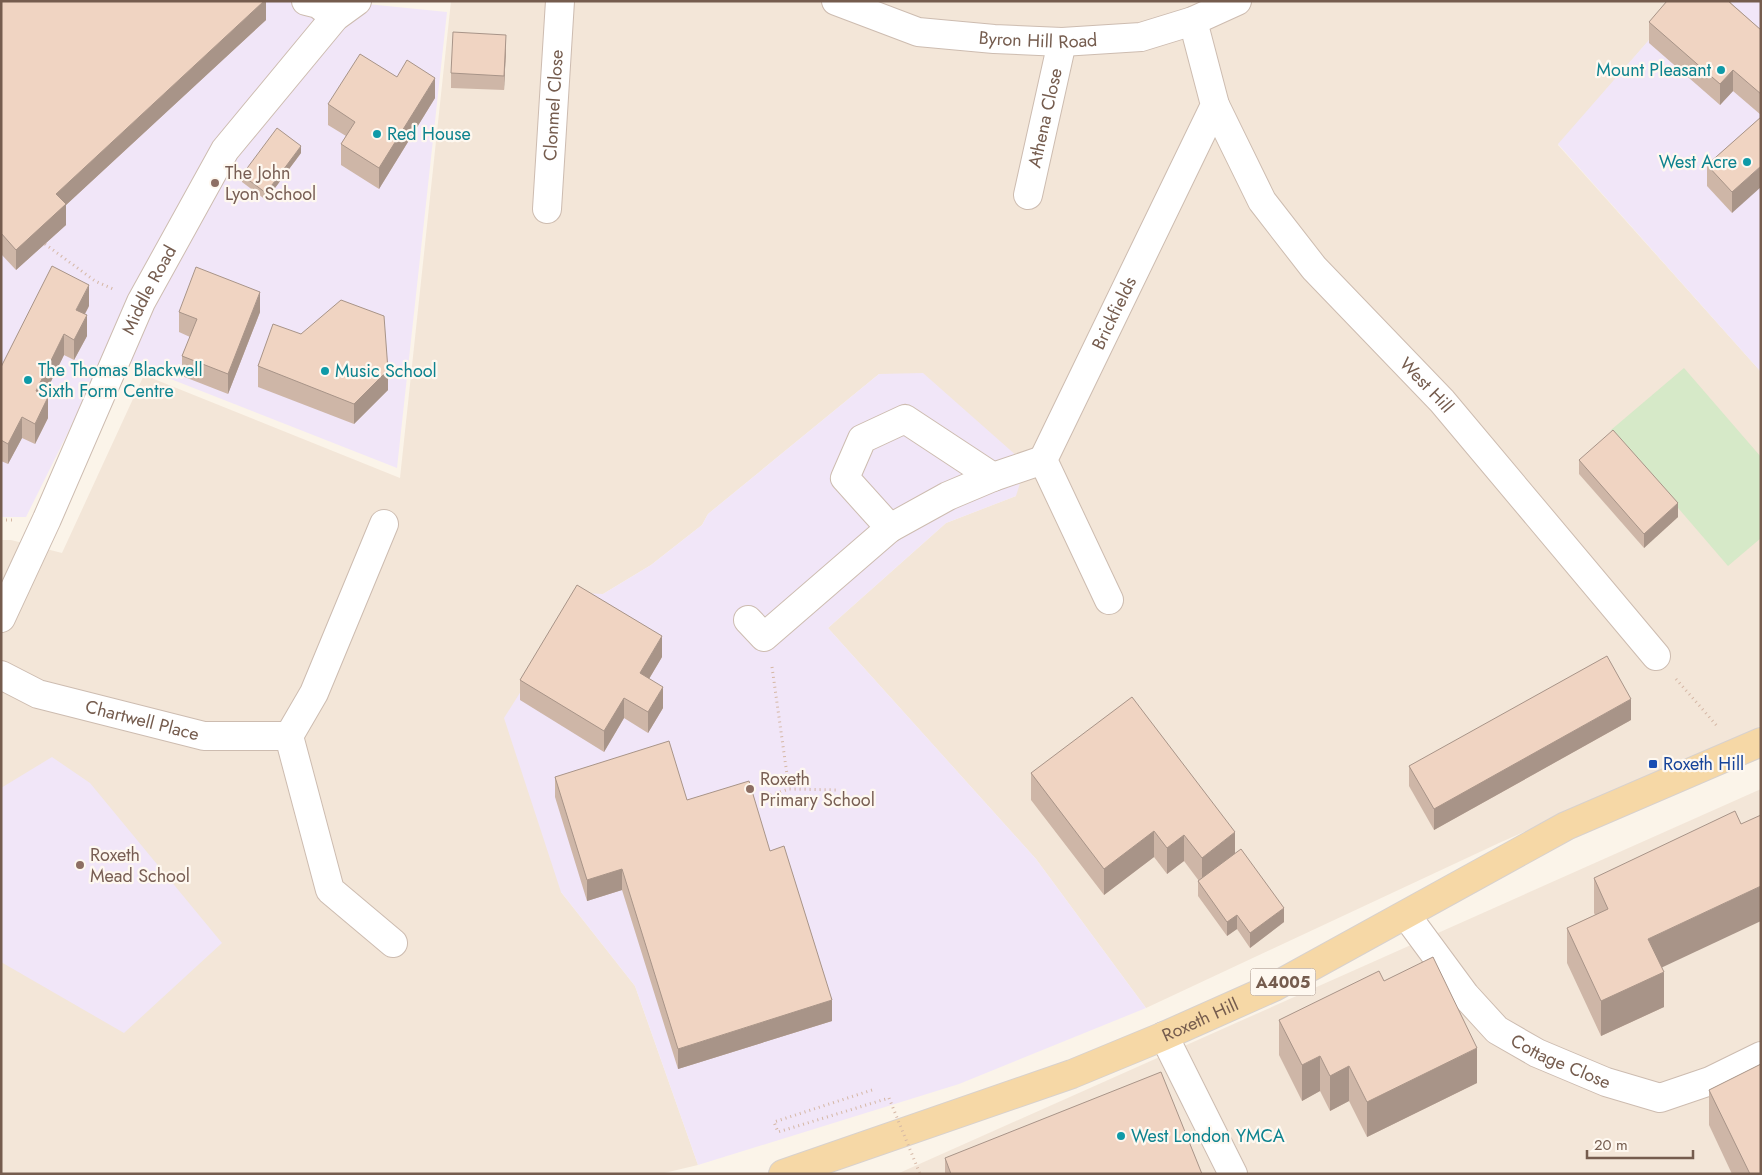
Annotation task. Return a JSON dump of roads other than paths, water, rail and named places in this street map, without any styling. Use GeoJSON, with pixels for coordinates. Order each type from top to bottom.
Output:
{"type":"FeatureCollection","features":[{"type":"Feature","properties":{"kind":"main road","name":"Roxeth Hill"},"geometry":{"type":"LineString","coordinates":[[783,1174],[1072,1074],[1164,1036],[1274,987],[1406,916],[1566,826],[1749,746]]}},
{"type":"Feature","properties":{"kind":"street"},"geometry":{"type":"LineString","coordinates":[[306,1],[318,4],[335,17]]}},
{"type":"Feature","properties":{"kind":"street","name":"Middle Road"},"geometry":{"type":"LineString","coordinates":[[1,618],[47,519],[141,302],[225,150],[335,17],[357,1]]}},
{"type":"Feature","properties":{"kind":"street","name":"Clonmel Close"},"geometry":{"type":"LineString","coordinates":[[547,209],[560,1]]}},
{"type":"Feature","properties":{"kind":"street","name":"Byron Hill Road"},"geometry":{"type":"LineString","coordinates":[[836,1],[918,32],[994,39],[1062,42],[1142,37],[1194,21],[1237,1]]}},
{"type":"Feature","properties":{"kind":"street"},"geometry":{"type":"LineString","coordinates":[[1194,21],[1215,105]]}},
{"type":"Feature","properties":{"kind":"street","name":"Athena Close"},"geometry":{"type":"LineString","coordinates":[[1028,195],[1062,42]]}},
{"type":"Feature","properties":{"kind":"street","name":"Brickfields"},"geometry":{"type":"LineString","coordinates":[[1043,460],[1215,105]]}},
{"type":"Feature","properties":{"kind":"street","name":"West Hill"},"geometry":{"type":"LineString","coordinates":[[1215,105],[1262,201],[1314,268],[1442,401],[1656,656]]}},
{"type":"Feature","properties":{"kind":"street"},"geometry":{"type":"LineString","coordinates":[[890,528],[845,478],[862,439],[904,419],[993,477]]}},
{"type":"Feature","properties":{"kind":"street"},"geometry":{"type":"LineString","coordinates":[[748,620],[764,637],[890,528],[948,496],[993,477],[1043,460],[1109,600]]}},
{"type":"Feature","properties":{"kind":"street"},"geometry":{"type":"LineString","coordinates":[[384,524],[314,693],[289,736],[330,890],[393,943]]}},
{"type":"Feature","properties":{"kind":"street","name":"Chartwell Place"},"geometry":{"type":"LineString","coordinates":[[1,675],[38,694],[204,736],[289,736]]}},
{"type":"Feature","properties":{"kind":"street","name":"Cottage Close"},"geometry":{"type":"LineString","coordinates":[[1406,916],[1465,995],[1497,1030],[1537,1053],[1606,1082],[1660,1098],[1710,1081],[1761,1056]]}},
{"type":"Feature","properties":{"kind":"street"},"geometry":{"type":"LineString","coordinates":[[1164,1036],[1233,1174]]}},
{"type":"Feature","properties":{"kind":"place","name":"Mount Pleasant"},"geometry":{"type":"Point","coordinates":[1721,70]}},
{"type":"Feature","properties":{"kind":"place","name":"Red House"},"geometry":{"type":"Point","coordinates":[377,134]}},
{"type":"Feature","properties":{"kind":"place","name":"West Acre"},"geometry":{"type":"Point","coordinates":[1747,162]}},
{"type":"Feature","properties":{"kind":"place","name":"The John Lyon School"},"geometry":{"type":"Point","coordinates":[215,183]}},
{"type":"Feature","properties":{"kind":"place","name":"Music School"},"geometry":{"type":"Point","coordinates":[325,371]}},
{"type":"Feature","properties":{"kind":"place","name":"The Thomas Blackwell Sixth Form Centre"},"geometry":{"type":"Point","coordinates":[28,380]}},
{"type":"Feature","properties":{"kind":"place","name":"Roxeth Hill"},"geometry":{"type":"Point","coordinates":[1653,764]}},
{"type":"Feature","properties":{"kind":"place","name":"Roxeth Primary School"},"geometry":{"type":"Point","coordinates":[750,789]}},
{"type":"Feature","properties":{"kind":"place","name":"Roxeth Mead School"},"geometry":{"type":"Point","coordinates":[80,865]}},
{"type":"Feature","properties":{"kind":"place","name":"West London YMCA"},"geometry":{"type":"Point","coordinates":[1121,1136]}}]}
